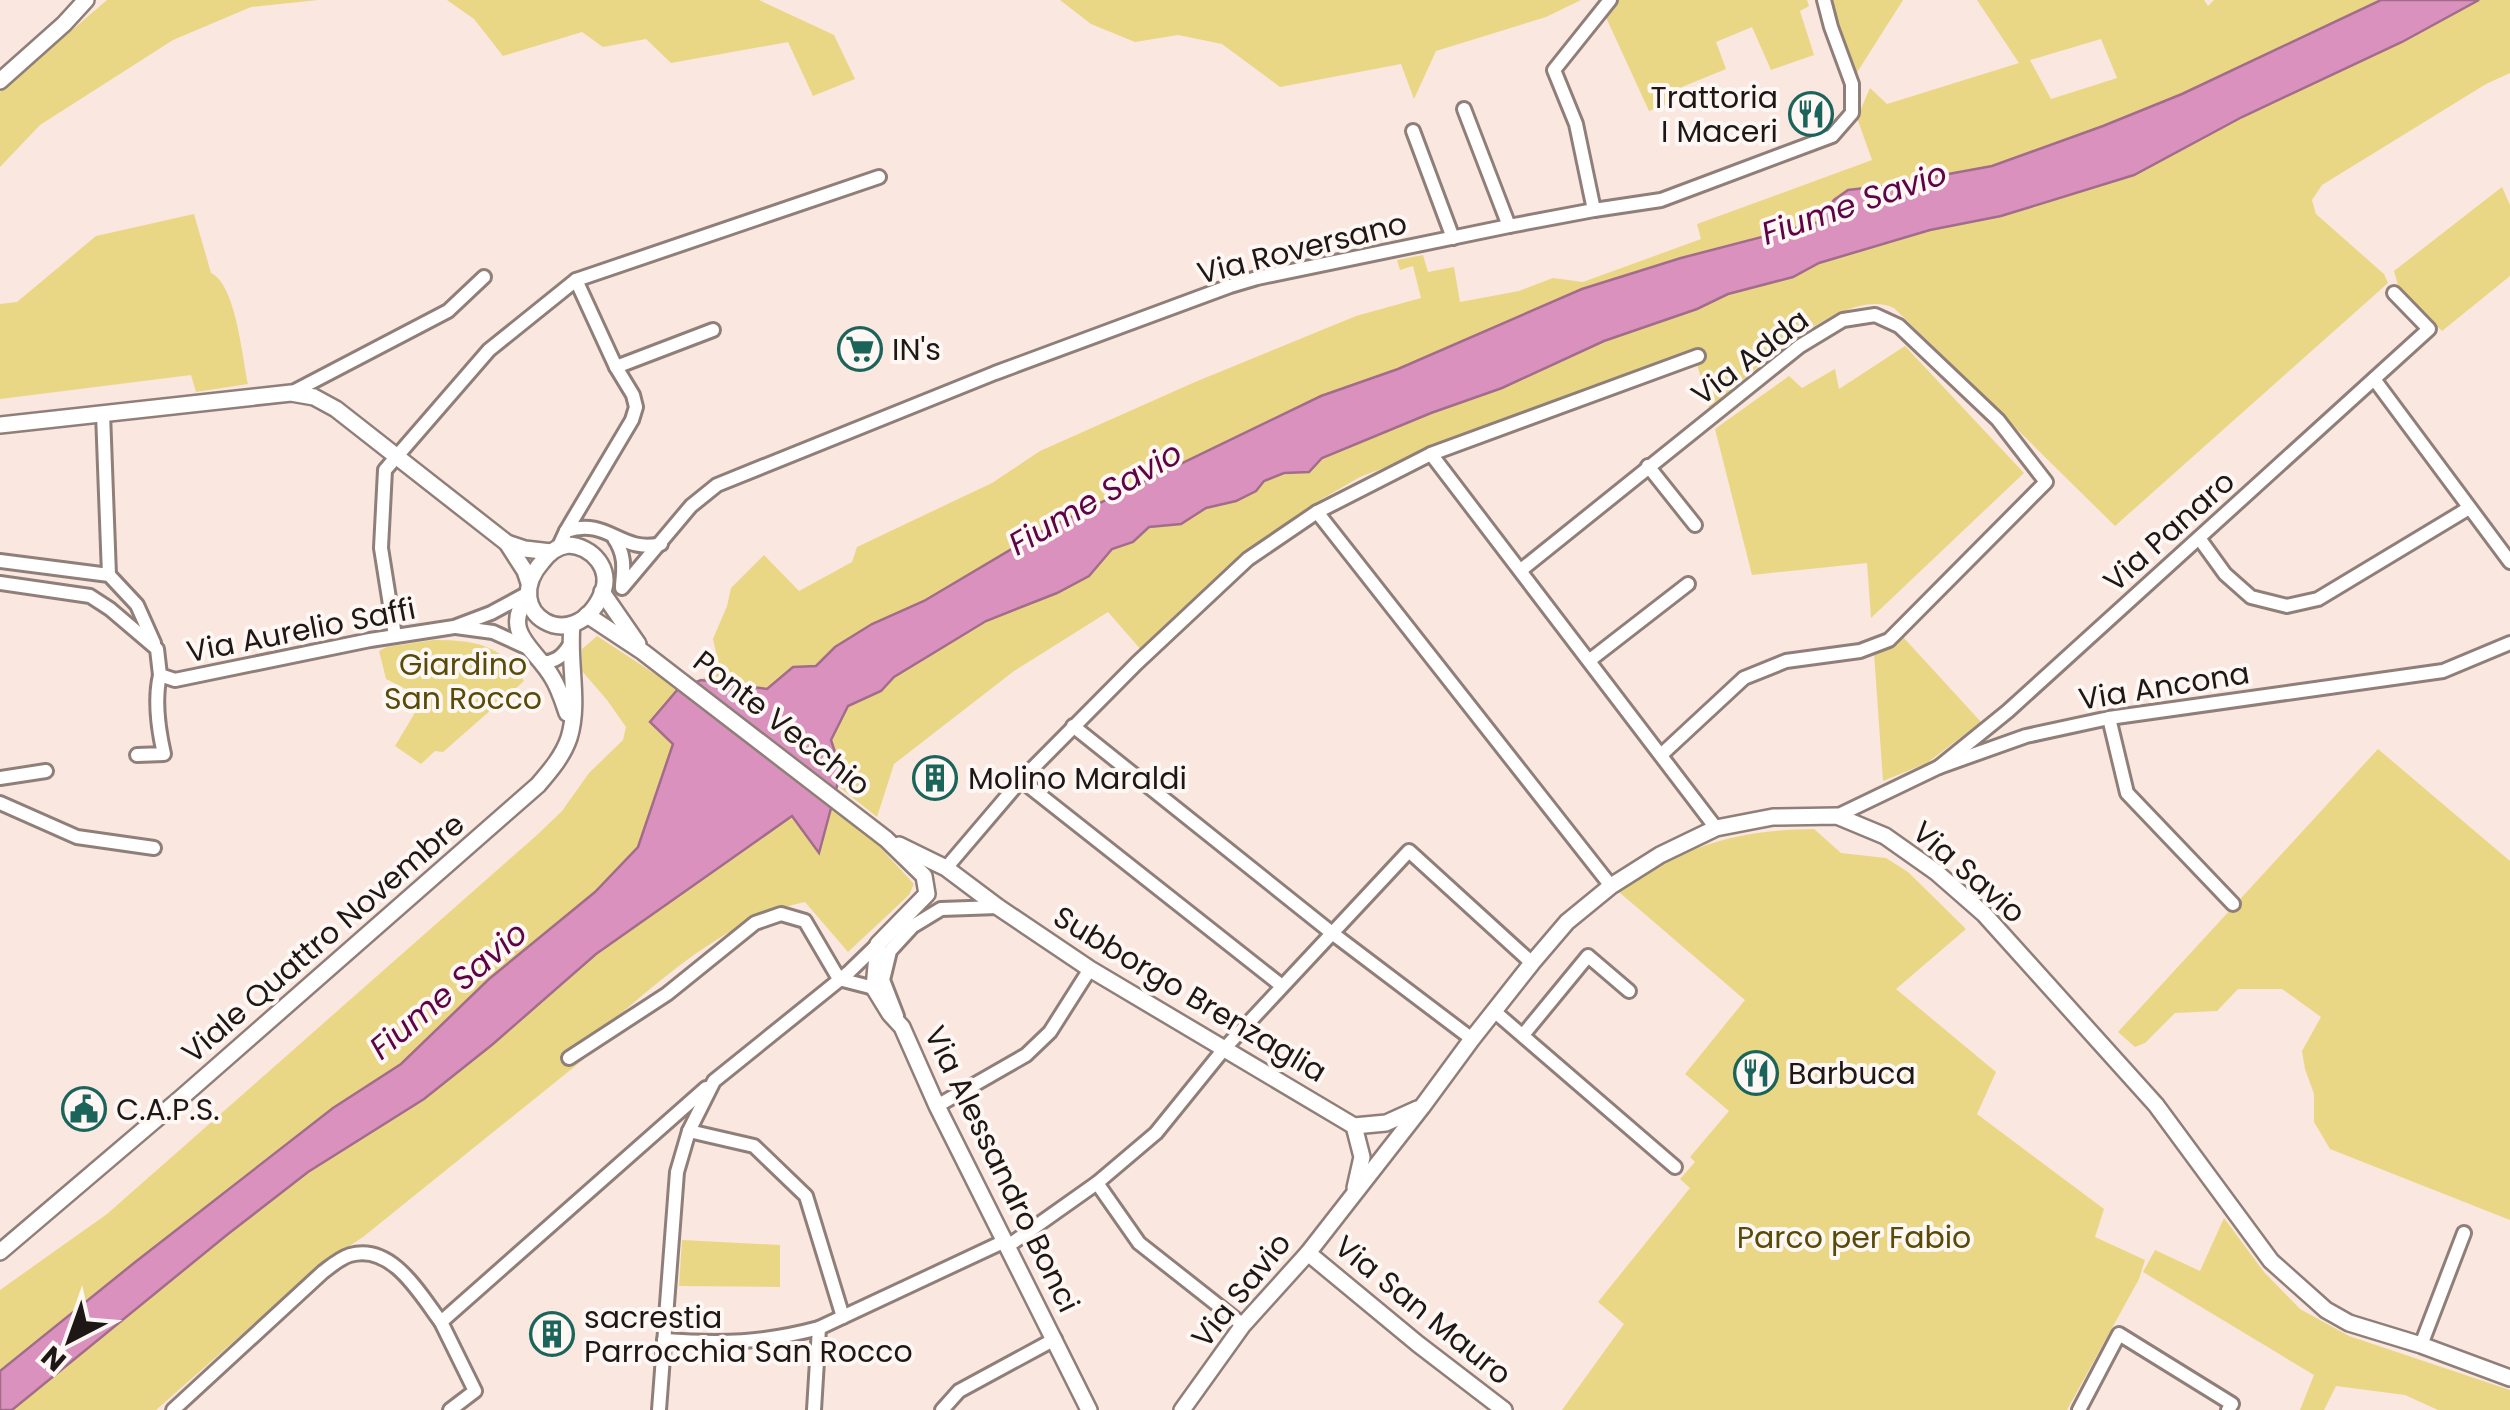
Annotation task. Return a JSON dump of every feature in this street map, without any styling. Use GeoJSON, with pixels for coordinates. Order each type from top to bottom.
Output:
{"type":"FeatureCollection","features":[{"type":"Feature","properties":{"kind":"street"},"geometry":{"type":"LineString","coordinates":[[0,81],[86,0]]}},
{"type":"Feature","properties":{"kind":"street"},"geometry":{"type":"LineString","coordinates":[[1594,210],[1576,124],[1554,70],[1610,0]]}},
{"type":"Feature","properties":{"kind":"street","name":"Via Roversano"},"geometry":{"type":"LineString","coordinates":[[622,588],[691,506],[716,485],[995,374],[1256,278],[1510,226],[1662,200],[1832,136],[1852,113],[1852,84],[1824,0]]}},
{"type":"Feature","properties":{"kind":"street"},"geometry":{"type":"LineString","coordinates":[[1464,109],[1510,226]]}},
{"type":"Feature","properties":{"kind":"street"},"geometry":{"type":"LineString","coordinates":[[1413,131],[1453,238]]}},
{"type":"Feature","properties":{"kind":"street"},"geometry":{"type":"LineString","coordinates":[[394,636],[381,548],[386,470],[490,350],[576,280],[879,177]]}},
{"type":"Feature","properties":{"kind":"street"},"geometry":{"type":"LineString","coordinates":[[290,393],[448,311],[484,277]]}},
{"type":"Feature","properties":{"kind":"street"},"geometry":{"type":"LineString","coordinates":[[526,647],[517,622],[518,612],[540,564],[558,543],[636,407],[576,280]]}},
{"type":"Feature","properties":{"kind":"street","name":"Via Panaro"},"geometry":{"type":"LineString","coordinates":[[1939,767],[2008,711],[2430,329],[2394,293]]}},
{"type":"Feature","properties":{"kind":"street","name":"Via Adda"},"geometry":{"type":"LineString","coordinates":[[1521,570],[1800,346],[1843,320],[1875,316],[1899,326],[1998,420],[2046,482],[1890,640],[1860,651],[1786,661],[1744,678],[1661,755]]}},
{"type":"Feature","properties":{"kind":"street"},"geometry":{"type":"LineString","coordinates":[[616,367],[714,330]]}},
{"type":"Feature","properties":{"kind":"street"},"geometry":{"type":"LineString","coordinates":[[946,868],[1073,726],[1248,559],[1317,512],[1431,454],[1698,356]]}},
{"type":"Feature","properties":{"kind":"street"},"geometry":{"type":"LineString","coordinates":[[2374,380],[2510,562]]}},
{"type":"Feature","properties":{"kind":"street"},"geometry":{"type":"LineString","coordinates":[[0,425],[290,393],[314,396],[507,543],[524,549],[558,543],[578,546],[596,557],[602,566],[603,590],[595,607],[572,626],[543,622],[532,610],[525,571],[507,543]]}},
{"type":"Feature","properties":{"kind":"street"},"geometry":{"type":"LineString","coordinates":[[103,413],[109,575]]}},
{"type":"Feature","properties":{"kind":"street"},"geometry":{"type":"LineString","coordinates":[[1431,454],[1716,828]]}},
{"type":"Feature","properties":{"kind":"street"},"geometry":{"type":"LineString","coordinates":[[1648,466],[1695,525]]}},
{"type":"Feature","properties":{"kind":"street"},"geometry":{"type":"LineString","coordinates":[[2198,538],[2250,597],[2287,606],[2318,598],[2469,508]]}},
{"type":"Feature","properties":{"kind":"street"},"geometry":{"type":"LineString","coordinates":[[1317,512],[1611,886]]}},
{"type":"Feature","properties":{"kind":"street"},"geometry":{"type":"LineString","coordinates":[[558,543],[586,526],[641,546],[660,544]]}},
{"type":"Feature","properties":{"kind":"street"},"geometry":{"type":"LineString","coordinates":[[603,590],[622,588],[625,565],[622,550],[612,536]]}},
{"type":"Feature","properties":{"kind":"street"},"geometry":{"type":"LineString","coordinates":[[0,561],[109,575],[137,605],[157,649]]}},
{"type":"Feature","properties":{"kind":"street","name":"Via Aurelio Saffi"},"geometry":{"type":"LineString","coordinates":[[0,583],[90,596],[157,649],[160,675],[175,680],[454,627],[491,614],[529,591]]}},
{"type":"Feature","properties":{"kind":"street"},"geometry":{"type":"LineString","coordinates":[[1590,660],[1688,584]]}},
{"type":"Feature","properties":{"kind":"street","name":"Ponte Vecchio"},"geometry":{"type":"LineString","coordinates":[[603,590],[643,652]]}},
{"type":"Feature","properties":{"kind":"street","name":"Ponte Vecchio"},"geometry":{"type":"LineString","coordinates":[[587,615],[643,652],[886,839]]}},
{"type":"Feature","properties":{"kind":"street","name":"Viale Quattro Novembre"},"geometry":{"type":"LineString","coordinates":[[0,1252],[538,786],[562,754],[571,727],[572,626]]}},
{"type":"Feature","properties":{"kind":"street"},"geometry":{"type":"LineString","coordinates":[[454,627],[494,632],[526,647],[560,691],[571,727]]}},
{"type":"Feature","properties":{"kind":"street","name":"Via Ancona"},"geometry":{"type":"LineString","coordinates":[[1837,816],[1939,767],[2026,736],[2109,718],[2443,671],[2510,643]]}},
{"type":"Feature","properties":{"kind":"street"},"geometry":{"type":"LineString","coordinates":[[541,662],[558,659],[570,646]]}},
{"type":"Feature","properties":{"kind":"street"},"geometry":{"type":"LineString","coordinates":[[137,755],[164,754],[158,729],[160,675]]}},
{"type":"Feature","properties":{"kind":"street"},"geometry":{"type":"LineString","coordinates":[[2109,718],[2127,793],[2233,904]]}},
{"type":"Feature","properties":{"kind":"street"},"geometry":{"type":"LineString","coordinates":[[1073,726],[1472,1039]]}},
{"type":"Feature","properties":{"kind":"street"},"geometry":{"type":"LineString","coordinates":[[0,778],[46,771]]}},
{"type":"Feature","properties":{"kind":"street"},"geometry":{"type":"LineString","coordinates":[[1021,780],[1282,986]]}},
{"type":"Feature","properties":{"kind":"street"},"geometry":{"type":"LineString","coordinates":[[0,803],[77,836],[154,848]]}},
{"type":"Feature","properties":{"kind":"street","name":"Via Savio"},"geometry":{"type":"LineString","coordinates":[[1182,1410],[1243,1325],[1308,1254],[1567,922],[1611,886],[1660,855],[1716,828],[1773,817],[1837,816],[1885,836],[1936,872],[1984,914],[2156,1105],[2271,1261],[2326,1310],[2348,1323],[2510,1378]]}},
{"type":"Feature","properties":{"kind":"street"},"geometry":{"type":"LineString","coordinates":[[886,839],[946,868],[998,907]]}},
{"type":"Feature","properties":{"kind":"street"},"geometry":{"type":"LineString","coordinates":[[441,1322],[714,1081],[840,979],[926,894],[924,876],[886,839]]}},
{"type":"Feature","properties":{"kind":"street"},"geometry":{"type":"LineString","coordinates":[[664,1340],[725,1344],[788,1337],[819,1328],[1006,1244],[1096,1183],[1156,1133],[1224,1049],[1408,852],[1532,962]]}},
{"type":"Feature","properties":{"kind":"street"},"geometry":{"type":"LineString","coordinates":[[902,1027],[883,980],[890,950],[913,926],[942,909],[998,907]]}},
{"type":"Feature","properties":{"kind":"street","name":"Subborgo Brenzaglia"},"geometry":{"type":"LineString","coordinates":[[998,907],[1090,969],[1354,1126]]}},
{"type":"Feature","properties":{"kind":"street"},"geometry":{"type":"LineString","coordinates":[[569,1058],[668,994],[755,923],[782,914],[805,921],[840,979],[874,988],[878,944]]}},
{"type":"Feature","properties":{"kind":"street"},"geometry":{"type":"LineString","coordinates":[[1523,1036],[1588,956],[1630,991]]}},
{"type":"Feature","properties":{"kind":"street"},"geometry":{"type":"LineString","coordinates":[[937,1106],[1026,1056],[1050,1032],[1090,969]]}},
{"type":"Feature","properties":{"kind":"street","name":"Via Alessandro Bonci"},"geometry":{"type":"LineString","coordinates":[[874,988],[902,1027],[937,1106],[1089,1410]]}},
{"type":"Feature","properties":{"kind":"street"},"geometry":{"type":"LineString","coordinates":[[1494,1011],[1676,1167]]}},
{"type":"Feature","properties":{"kind":"street"},"geometry":{"type":"LineString","coordinates":[[659,1410],[676,1172],[689,1131],[714,1081]]}},
{"type":"Feature","properties":{"kind":"street"},"geometry":{"type":"LineString","coordinates":[[1354,1192],[1362,1157],[1354,1126],[1386,1123],[1422,1107]]}},
{"type":"Feature","properties":{"kind":"street"},"geometry":{"type":"LineString","coordinates":[[689,1131],[754,1146],[806,1196],[843,1317]]}},
{"type":"Feature","properties":{"kind":"street"},"geometry":{"type":"LineString","coordinates":[[1096,1183],[1139,1243],[1243,1325]]}},
{"type":"Feature","properties":{"kind":"street"},"geometry":{"type":"LineString","coordinates":[[2421,1345],[2464,1233]]}},
{"type":"Feature","properties":{"kind":"street"},"geometry":{"type":"LineString","coordinates":[[173,1410],[323,1272],[346,1256],[364,1252],[387,1260],[405,1275],[441,1322],[475,1391],[479,1410]]}},
{"type":"Feature","properties":{"kind":"street","name":"Via San Mauro"},"geometry":{"type":"LineString","coordinates":[[1308,1254],[1504,1410]]}},
{"type":"Feature","properties":{"kind":"street"},"geometry":{"type":"LineString","coordinates":[[814,1410],[819,1328]]}},
{"type":"Feature","properties":{"kind":"street"},"geometry":{"type":"LineString","coordinates":[[2079,1410],[2119,1334],[2232,1404],[2228,1410]]}},
{"type":"Feature","properties":{"kind":"street"},"geometry":{"type":"LineString","coordinates":[[942,1410],[959,1391],[1055,1340]]}},
{"type":"Feature","properties":{"kind":"street"},"geometry":{"type":"LineString","coordinates":[[450,1410],[475,1391]]}},
{"type":"Feature","properties":{"kind":"green space"},"geometry":{"type":"Polygon","coordinates":[[[107,0],[318,0],[251,7],[173,40],[40,125],[0,167],[0,92],[107,0]]]}},
{"type":"Feature","properties":{"kind":"green space"},"geometry":{"type":"Polygon","coordinates":[[[447,0],[759,0],[834,35],[855,79],[813,96],[788,42],[671,63],[646,39],[603,47],[582,32],[503,56],[474,19],[447,0]]]}},
{"type":"Feature","properties":{"kind":"green space"},"geometry":{"type":"Polygon","coordinates":[[[1060,0],[1581,0],[1546,17],[1436,51],[1414,99],[1401,64],[1280,87],[1222,44],[1178,35],[1135,42],[1091,24],[1060,0]]]}},
{"type":"Feature","properties":{"kind":"green space"},"geometry":{"type":"Polygon","coordinates":[[[1598,0],[1807,0],[1809,6],[1800,11],[1814,55],[1771,70],[1752,27],[1716,42],[1726,69],[1677,89],[1681,99],[1649,111],[1598,0]]]}},
{"type":"Feature","properties":{"kind":"green space"},"geometry":{"type":"Polygon","coordinates":[[[1829,0],[1903,0],[1856,74],[1852,70],[1829,0]]]}},
{"type":"Feature","properties":{"kind":"green space"},"geometry":{"type":"Polygon","coordinates":[[[1977,0],[2204,0],[2208,6],[2214,0],[2381,0],[2182,94],[2103,126],[1992,166],[1848,190],[1834,200],[1819,222],[1582,289],[1398,369],[1279,415],[1042,531],[924,601],[872,624],[835,647],[816,666],[793,667],[767,689],[701,680],[719,665],[713,639],[731,588],[764,555],[799,591],[852,562],[857,547],[992,483],[1040,451],[1356,316],[1421,298],[1413,266],[1400,270],[1397,260],[1423,255],[1428,272],[1454,267],[1460,302],[1519,291],[1553,278],[1583,282],[1701,239],[1697,224],[1872,160],[1857,118],[1870,88],[1887,104],[2019,63],[1977,0]],[[2101,39],[2030,60],[2051,99],[2117,78],[2101,39]]]}},
{"type":"Feature","properties":{"kind":"green space"},"geometry":{"type":"Polygon","coordinates":[[[2479,0],[2510,0],[2510,73],[2322,185],[2312,200],[2316,214],[2384,274],[2388,283],[2115,526],[1894,308],[1873,304],[1849,309],[1797,337],[1709,408],[1693,349],[1360,477],[1315,503],[1246,554],[1143,652],[1108,612],[1014,671],[894,764],[877,817],[838,786],[841,771],[831,741],[848,706],[881,691],[893,677],[986,621],[1089,576],[1112,549],[1132,542],[1149,527],[1181,524],[1206,508],[1236,501],[1256,491],[1264,481],[1284,473],[1309,472],[1322,458],[1728,294],[1793,277],[1819,263],[1930,230],[2001,216],[2134,175],[2479,0]]]}},
{"type":"Feature","properties":{"kind":"green space"},"geometry":{"type":"Polygon","coordinates":[[[2502,187],[2510,205],[2510,276],[2442,331],[2399,289],[2394,271],[2502,187]]]}},
{"type":"Feature","properties":{"kind":"green space"},"geometry":{"type":"Polygon","coordinates":[[[194,214],[211,273],[220,280],[232,306],[248,384],[196,392],[191,375],[0,399],[0,304],[17,302],[96,236],[194,214]]]}},
{"type":"Feature","properties":{"kind":"green space"},"geometry":{"type":"Polygon","coordinates":[[[1905,346],[2024,473],[1871,618],[1867,563],[1752,575],[1715,429],[1789,376],[1802,388],[1835,369],[1839,389],[1905,346]]]}},
{"type":"Feature","properties":{"kind":"green space"},"geometry":{"type":"Polygon","coordinates":[[[597,636],[678,689],[650,721],[674,744],[638,847],[595,892],[489,979],[401,1064],[333,1108],[0,1371],[0,1290],[107,1214],[537,835],[562,811],[589,773],[623,740],[626,727],[582,671],[582,649],[597,636]]]}},
{"type":"Feature","properties":{"kind":"green space"},"geometry":{"type":"Polygon","coordinates":[[[1903,637],[1981,722],[1927,763],[1883,781],[1874,653],[1903,637]]]}},
{"type":"Feature","properties":{"kind":"green space","name":"Giardino San Rocco"},"geometry":{"type":"Polygon","coordinates":[[[433,640],[486,647],[506,659],[524,681],[443,752],[435,751],[421,764],[395,746],[422,697],[386,679],[379,651],[433,640]]]}},
{"type":"Feature","properties":{"kind":"green space"},"geometry":{"type":"Polygon","coordinates":[[[2378,749],[2510,861],[2510,1220],[2330,1149],[2314,1122],[2314,1094],[2302,1051],[2321,1017],[2282,989],[2238,989],[2217,1011],[2175,1013],[2145,1043],[2135,1047],[2118,1032],[2378,749]]]}},
{"type":"Feature","properties":{"kind":"green space"},"geometry":{"type":"Polygon","coordinates":[[[832,806],[865,831],[914,884],[909,895],[848,952],[805,902],[743,925],[656,984],[578,1051],[584,1059],[363,1237],[321,1265],[156,1410],[12,1410],[308,1172],[424,1099],[596,954],[792,816],[832,806]]]}},
{"type":"Feature","properties":{"kind":"green space","name":"Parco per Fabio"},"geometry":{"type":"Polygon","coordinates":[[[1814,829],[1841,853],[1886,858],[1908,872],[1966,929],[1896,989],[1996,1072],[1977,1114],[2104,1209],[2095,1237],[2145,1260],[2139,1279],[2067,1410],[1562,1410],[1624,1324],[1598,1302],[1690,1188],[1680,1179],[1695,1162],[1690,1157],[1729,1111],[1685,1074],[1745,1000],[1619,892],[1698,848],[1763,832],[1814,829]]]}},
{"type":"Feature","properties":{"kind":"green space"},"geometry":{"type":"Polygon","coordinates":[[[2224,1218],[2264,1272],[2300,1309],[2349,1336],[2510,1390],[2510,1410],[2438,1410],[2405,1395],[2336,1386],[2324,1410],[2300,1410],[2314,1375],[2143,1272],[2155,1250],[2200,1271],[2224,1218]]]}},
{"type":"Feature","properties":{"kind":"green space"},"geometry":{"type":"Polygon","coordinates":[[[682,1240],[780,1245],[780,1287],[679,1286],[682,1240]]]}},
{"type":"Feature","properties":{"kind":"water","name":"Fiume Savio"},"geometry":{"type":"Polygon","coordinates":[[[2381,0],[2479,0],[2134,175],[2001,216],[1930,230],[1819,263],[1793,277],[1728,294],[1697,309],[1604,341],[1502,388],[1322,458],[1309,472],[1284,473],[1264,481],[1256,491],[1236,501],[1206,508],[1181,524],[1149,527],[1133,542],[1112,549],[1089,576],[986,621],[894,677],[881,691],[848,706],[831,740],[841,771],[819,853],[792,816],[596,954],[424,1099],[308,1172],[12,1410],[0,1410],[0,1371],[333,1108],[401,1064],[489,979],[595,892],[638,847],[673,744],[650,722],[678,689],[701,680],[767,689],[793,667],[816,666],[835,647],[872,624],[924,601],[1042,531],[1321,396],[1398,369],[1582,289],[1819,222],[1834,200],[1848,190],[1992,166],[2103,126],[2182,94],[2381,0]]]}},
{"type":"Feature","properties":{"kind":"place","name":"Trattoria I Maceri"},"geometry":{"type":"Point","coordinates":[1811,114]}},
{"type":"Feature","properties":{"kind":"place","name":"IN's"},"geometry":{"type":"Point","coordinates":[860,349]}},
{"type":"Feature","properties":{"kind":"place","name":"Molino Maraldi"},"geometry":{"type":"Point","coordinates":[935,778]}},
{"type":"Feature","properties":{"kind":"place","name":"Barbuca"},"geometry":{"type":"Point","coordinates":[1756,1073]}},
{"type":"Feature","properties":{"kind":"place","name":"C.A.P.S."},"geometry":{"type":"Point","coordinates":[84,1109]}},
{"type":"Feature","properties":{"kind":"place","name":"sacrestia Parrocchia San Rocco"},"geometry":{"type":"Point","coordinates":[552,1334]}}]}
